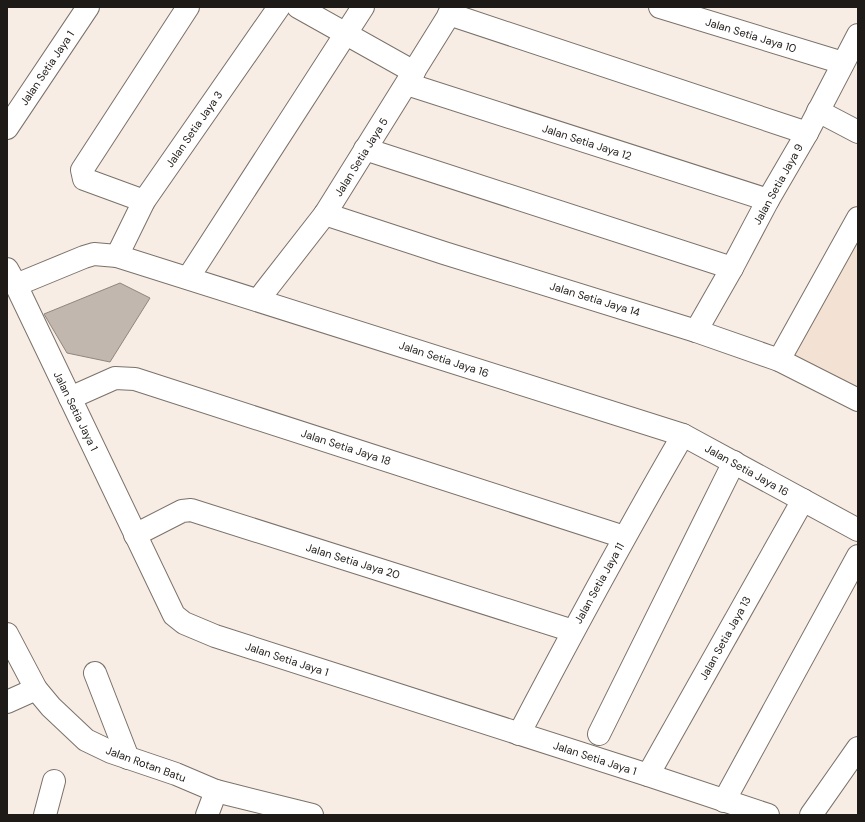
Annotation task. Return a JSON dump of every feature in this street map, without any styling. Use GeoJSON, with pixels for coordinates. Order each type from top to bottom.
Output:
{"type":"FeatureCollection","features":[{"type":"Feature","properties":{"kind":"street","name":"Jalan Setia Jaya 1"},"geometry":{"type":"LineString","coordinates":[[7,128],[88,7]]}},
{"type":"Feature","properties":{"kind":"street"},"geometry":{"type":"LineString","coordinates":[[144,201],[84,179],[82,170],[188,7]]}},
{"type":"Feature","properties":{"kind":"street","name":"Jalan Setia Jaya 3"},"geometry":{"type":"LineString","coordinates":[[116,256],[144,201],[279,7]]}},
{"type":"Feature","properties":{"kind":"street","name":"Jalan Setia Jaya 12"},"geometry":{"type":"LineString","coordinates":[[298,7],[346,34],[410,78],[768,200]]}},
{"type":"Feature","properties":{"kind":"street"},"geometry":{"type":"LineString","coordinates":[[188,278],[363,7]]}},
{"type":"Feature","properties":{"kind":"street","name":"Jalan Setia Jaya 10"},"geometry":{"type":"LineString","coordinates":[[660,7],[843,63]]}},
{"type":"Feature","properties":{"kind":"street"},"geometry":{"type":"LineString","coordinates":[[452,11],[807,133]]}},
{"type":"Feature","properties":{"kind":"street","name":"Jalan Setia Jaya 5"},"geometry":{"type":"LineString","coordinates":[[258,300],[325,214],[452,11]]}},
{"type":"Feature","properties":{"kind":"street","name":"Jalan Setia Jaya 9"},"geometry":{"type":"LineString","coordinates":[[696,331],[732,268],[768,200],[807,133],[858,36]]}},
{"type":"Feature","properties":{"kind":"street"},"geometry":{"type":"LineString","coordinates":[[818,110],[858,132]]}},
{"type":"Feature","properties":{"kind":"street"},"geometry":{"type":"LineString","coordinates":[[365,149],[732,268]]}},
{"type":"Feature","properties":{"kind":"street","name":"Jalan Setia Jaya 14"},"geometry":{"type":"LineString","coordinates":[[325,214],[444,253],[696,331],[779,360],[858,400]]}},
{"type":"Feature","properties":{"kind":"street"},"geometry":{"type":"LineString","coordinates":[[779,360],[858,218]]}},
{"type":"Feature","properties":{"kind":"street","name":"Jalan Setia Jaya 16"},"geometry":{"type":"LineString","coordinates":[[12,277],[94,254],[116,256],[683,434],[858,530]]}},
{"type":"Feature","properties":{"kind":"street","name":"Jalan Setia Jaya 1"},"geometry":{"type":"LineString","coordinates":[[12,277],[174,615],[184,623],[215,636],[768,815]]}},
{"type":"Feature","properties":{"kind":"street","name":"Jalan Setia Jaya 18"},"geometry":{"type":"LineString","coordinates":[[70,398],[115,378],[135,379],[624,537]]}},
{"type":"Feature","properties":{"kind":"street","name":"Jalan Setia Jaya 11"},"geometry":{"type":"LineString","coordinates":[[519,734],[624,537],[683,434]]}},
{"type":"Feature","properties":{"kind":"street"},"geometry":{"type":"LineString","coordinates":[[599,734],[734,462]]}},
{"type":"Feature","properties":{"kind":"street","name":"Jalan Setia Jaya 13"},"geometry":{"type":"LineString","coordinates":[[648,775],[803,500]]}},
{"type":"Feature","properties":{"kind":"street","name":"Jalan Setia Jaya 20"},"geometry":{"type":"LineString","coordinates":[[135,535],[182,511],[190,510],[573,631]]}},
{"type":"Feature","properties":{"kind":"street"},"geometry":{"type":"LineString","coordinates":[[724,801],[858,556]]}},
{"type":"Feature","properties":{"kind":"street","name":"Jalan Rotan Batu"},"geometry":{"type":"LineString","coordinates":[[7,634],[36,689],[51,707],[86,740],[111,752],[176,774],[216,791],[312,815]]}},
{"type":"Feature","properties":{"kind":"street"},"geometry":{"type":"LineString","coordinates":[[95,673],[128,758]]}},
{"type":"Feature","properties":{"kind":"street"},"geometry":{"type":"LineString","coordinates":[[7,702],[36,689]]}},
{"type":"Feature","properties":{"kind":"street"},"geometry":{"type":"LineString","coordinates":[[811,815],[858,748]]}},
{"type":"Feature","properties":{"kind":"street"},"geometry":{"type":"LineString","coordinates":[[45,815],[54,781]]}},
{"type":"Feature","properties":{"kind":"street"},"geometry":{"type":"LineString","coordinates":[[207,815],[216,791]]}},
{"type":"Feature","properties":{"kind":"shaded area"},"geometry":{"type":"Polygon","coordinates":[[[858,211],[858,407],[772,363],[858,211]]]}},
{"type":"Feature","properties":{"kind":"building"},"geometry":{"type":"Polygon","coordinates":[[[120,283],[150,298],[110,362],[67,353],[44,314],[120,283]]]}}]}
